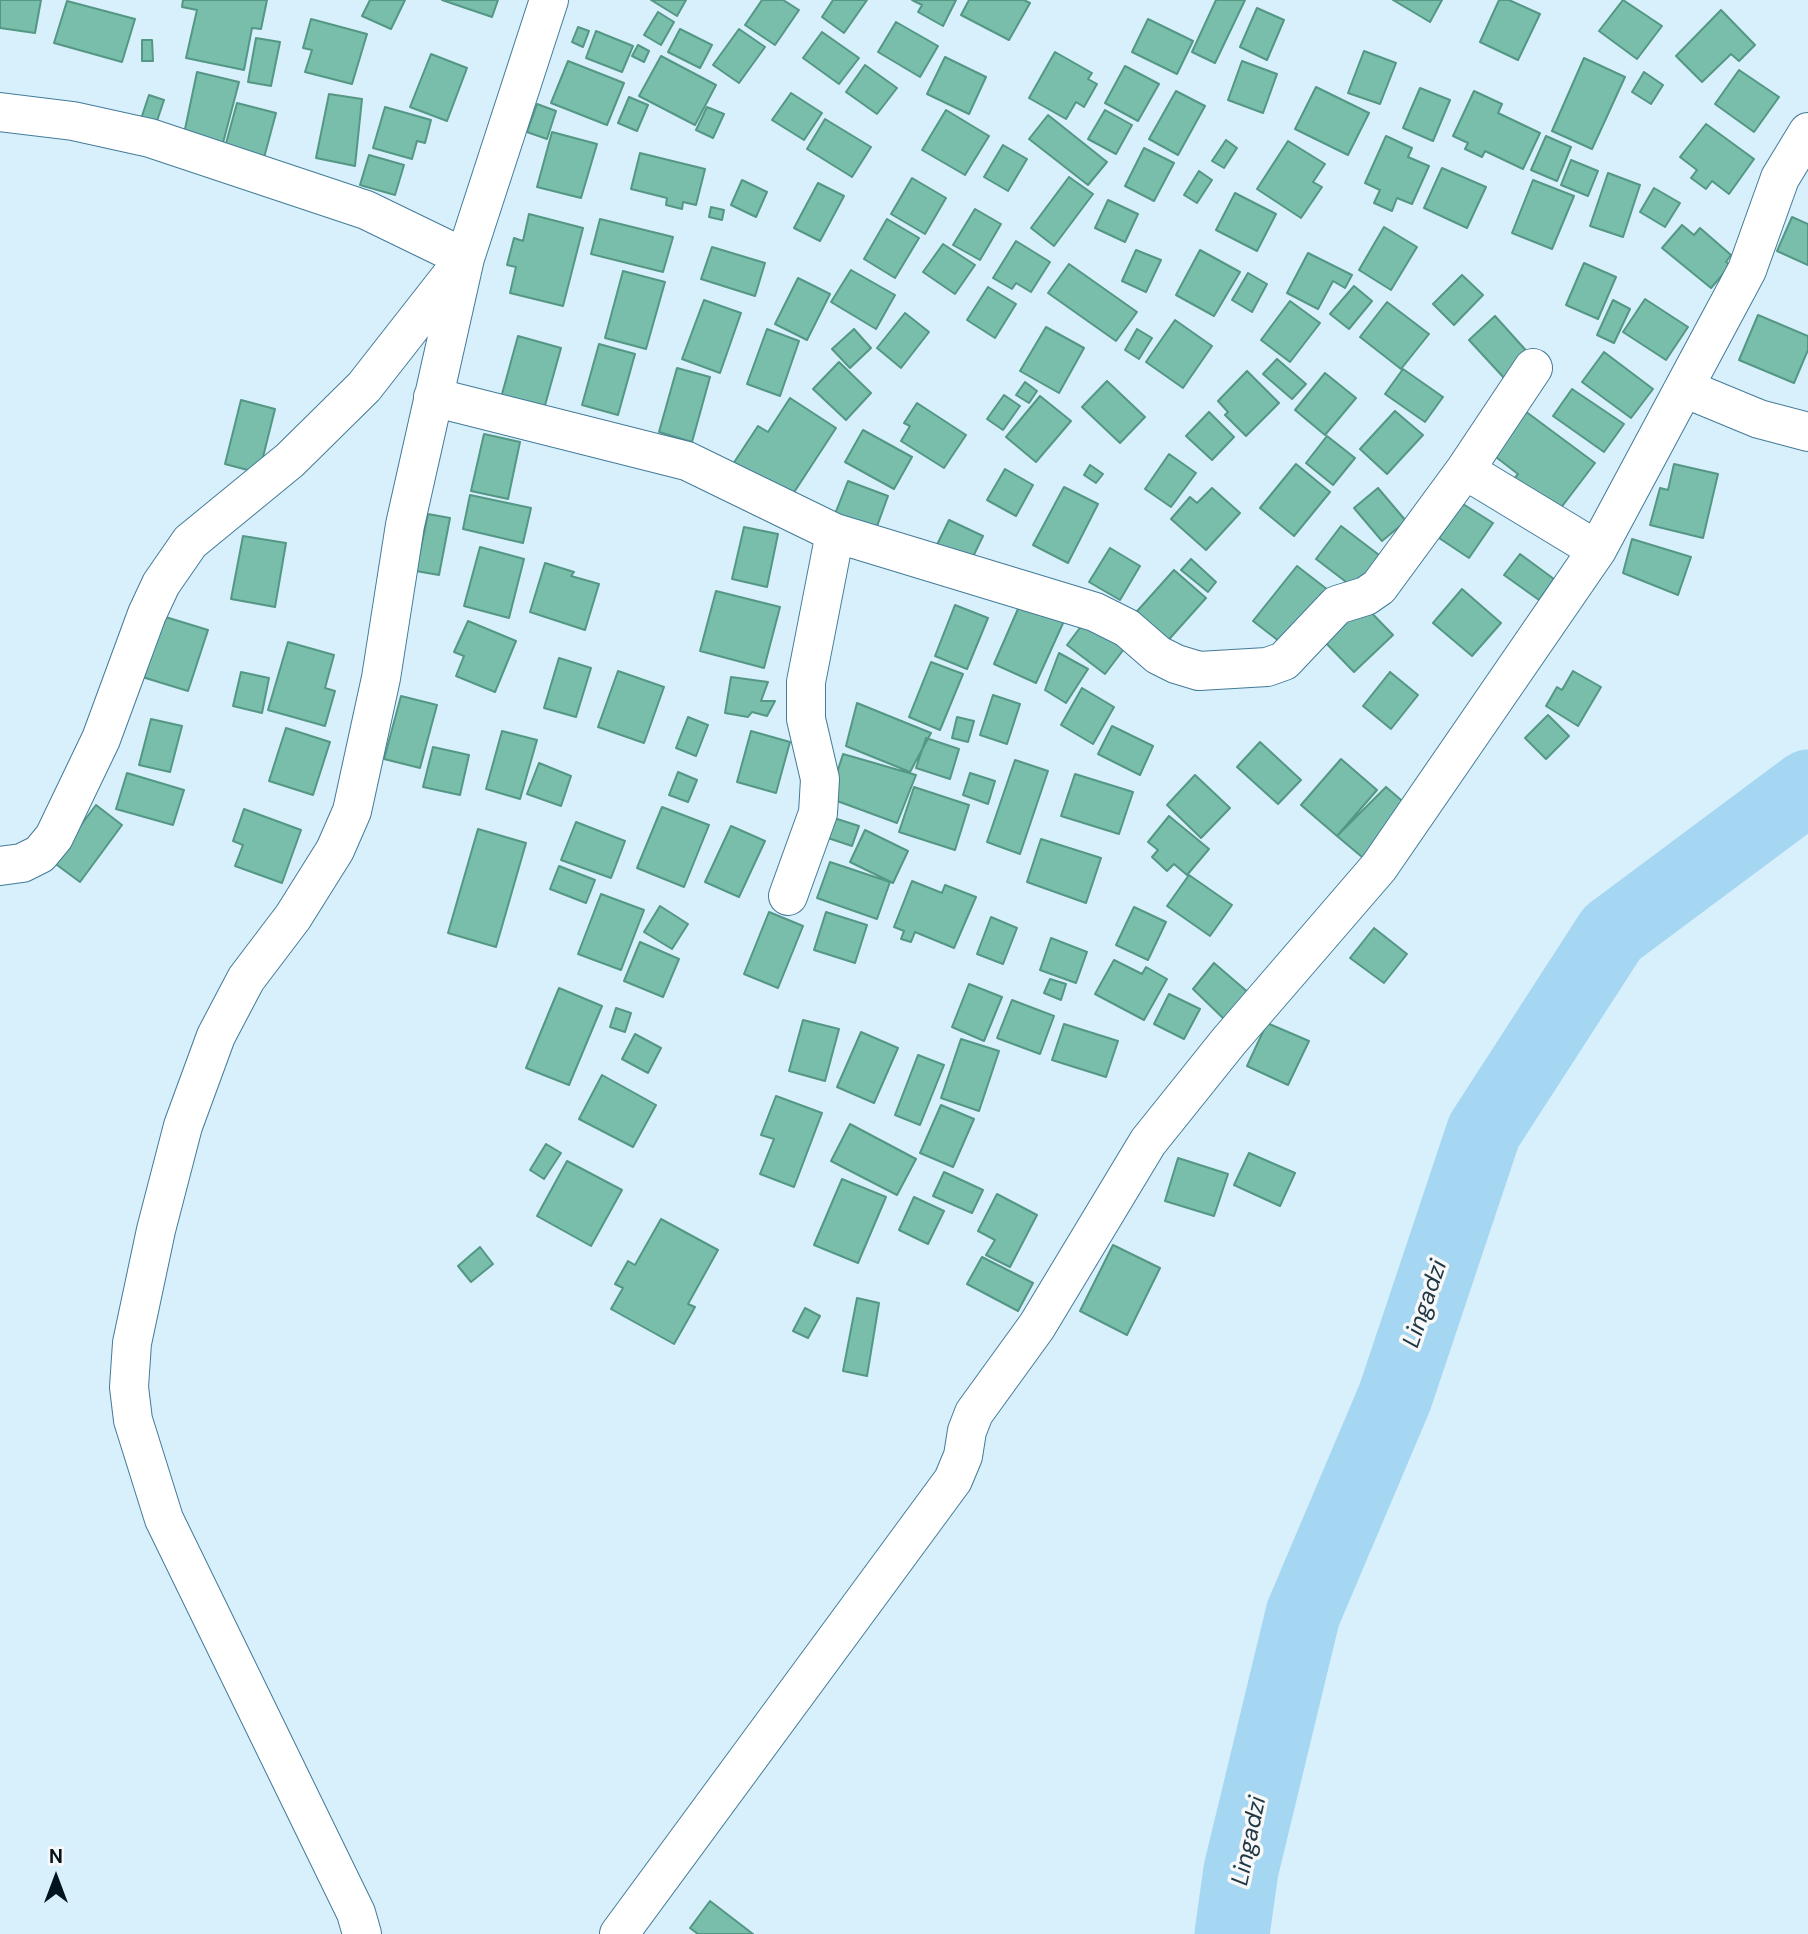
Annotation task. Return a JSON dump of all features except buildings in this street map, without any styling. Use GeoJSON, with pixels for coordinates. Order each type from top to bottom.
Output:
{"type":"FeatureCollection","features":[{"type":"Feature","properties":{"kind":"street"},"geometry":{"type":"LineString","coordinates":[[362,1934],[356,1913],[164,1519],[133,1420],[129,1388],[132,1343],[156,1230],[183,1126],[216,1036],[246,979],[293,917],[335,850],[352,811],[381,678],[405,525],[465,258],[548,0]]}},
{"type":"Feature","properties":{"kind":"street"},"geometry":{"type":"LineString","coordinates":[[0,112],[73,121],[150,138],[366,210],[465,258]]}},
{"type":"Feature","properties":{"kind":"street"},"geometry":{"type":"LineString","coordinates":[[619,1934],[953,1480],[963,1456],[967,1431],[974,1413],[1037,1325],[1148,1142],[1229,1041],[1379,867],[1597,550],[1747,270],[1780,178],[1808,132]]}},
{"type":"Feature","properties":{"kind":"street"},"geometry":{"type":"LineString","coordinates":[[0,866],[22,863],[40,854],[54,836],[101,739],[147,614],[161,584],[190,542],[290,460],[364,387],[465,258]]}},
{"type":"Feature","properties":{"kind":"street"},"geometry":{"type":"LineString","coordinates":[[433,397],[687,461],[835,533],[1095,611],[1127,628],[1158,655],[1199,671],[1267,667],[1284,661],[1337,605],[1366,596],[1379,587],[1465,470],[1533,368]]}},
{"type":"Feature","properties":{"kind":"street"},"geometry":{"type":"LineString","coordinates":[[1684,388],[1759,419],[1808,432]]}},
{"type":"Feature","properties":{"kind":"street"},"geometry":{"type":"LineString","coordinates":[[1465,470],[1597,550]]}},
{"type":"Feature","properties":{"kind":"street"},"geometry":{"type":"LineString","coordinates":[[789,896],[818,813],[820,779],[806,719],[806,682],[835,533]]}},
{"type":"Feature","properties":{"kind":"waterway","name":"Lingadzi"},"geometry":{"type":"LineString","coordinates":[[1232,1934],[1241,1870],[1303,1614],[1395,1397],[1484,1131],[1612,933],[1808,787]]}}]}
